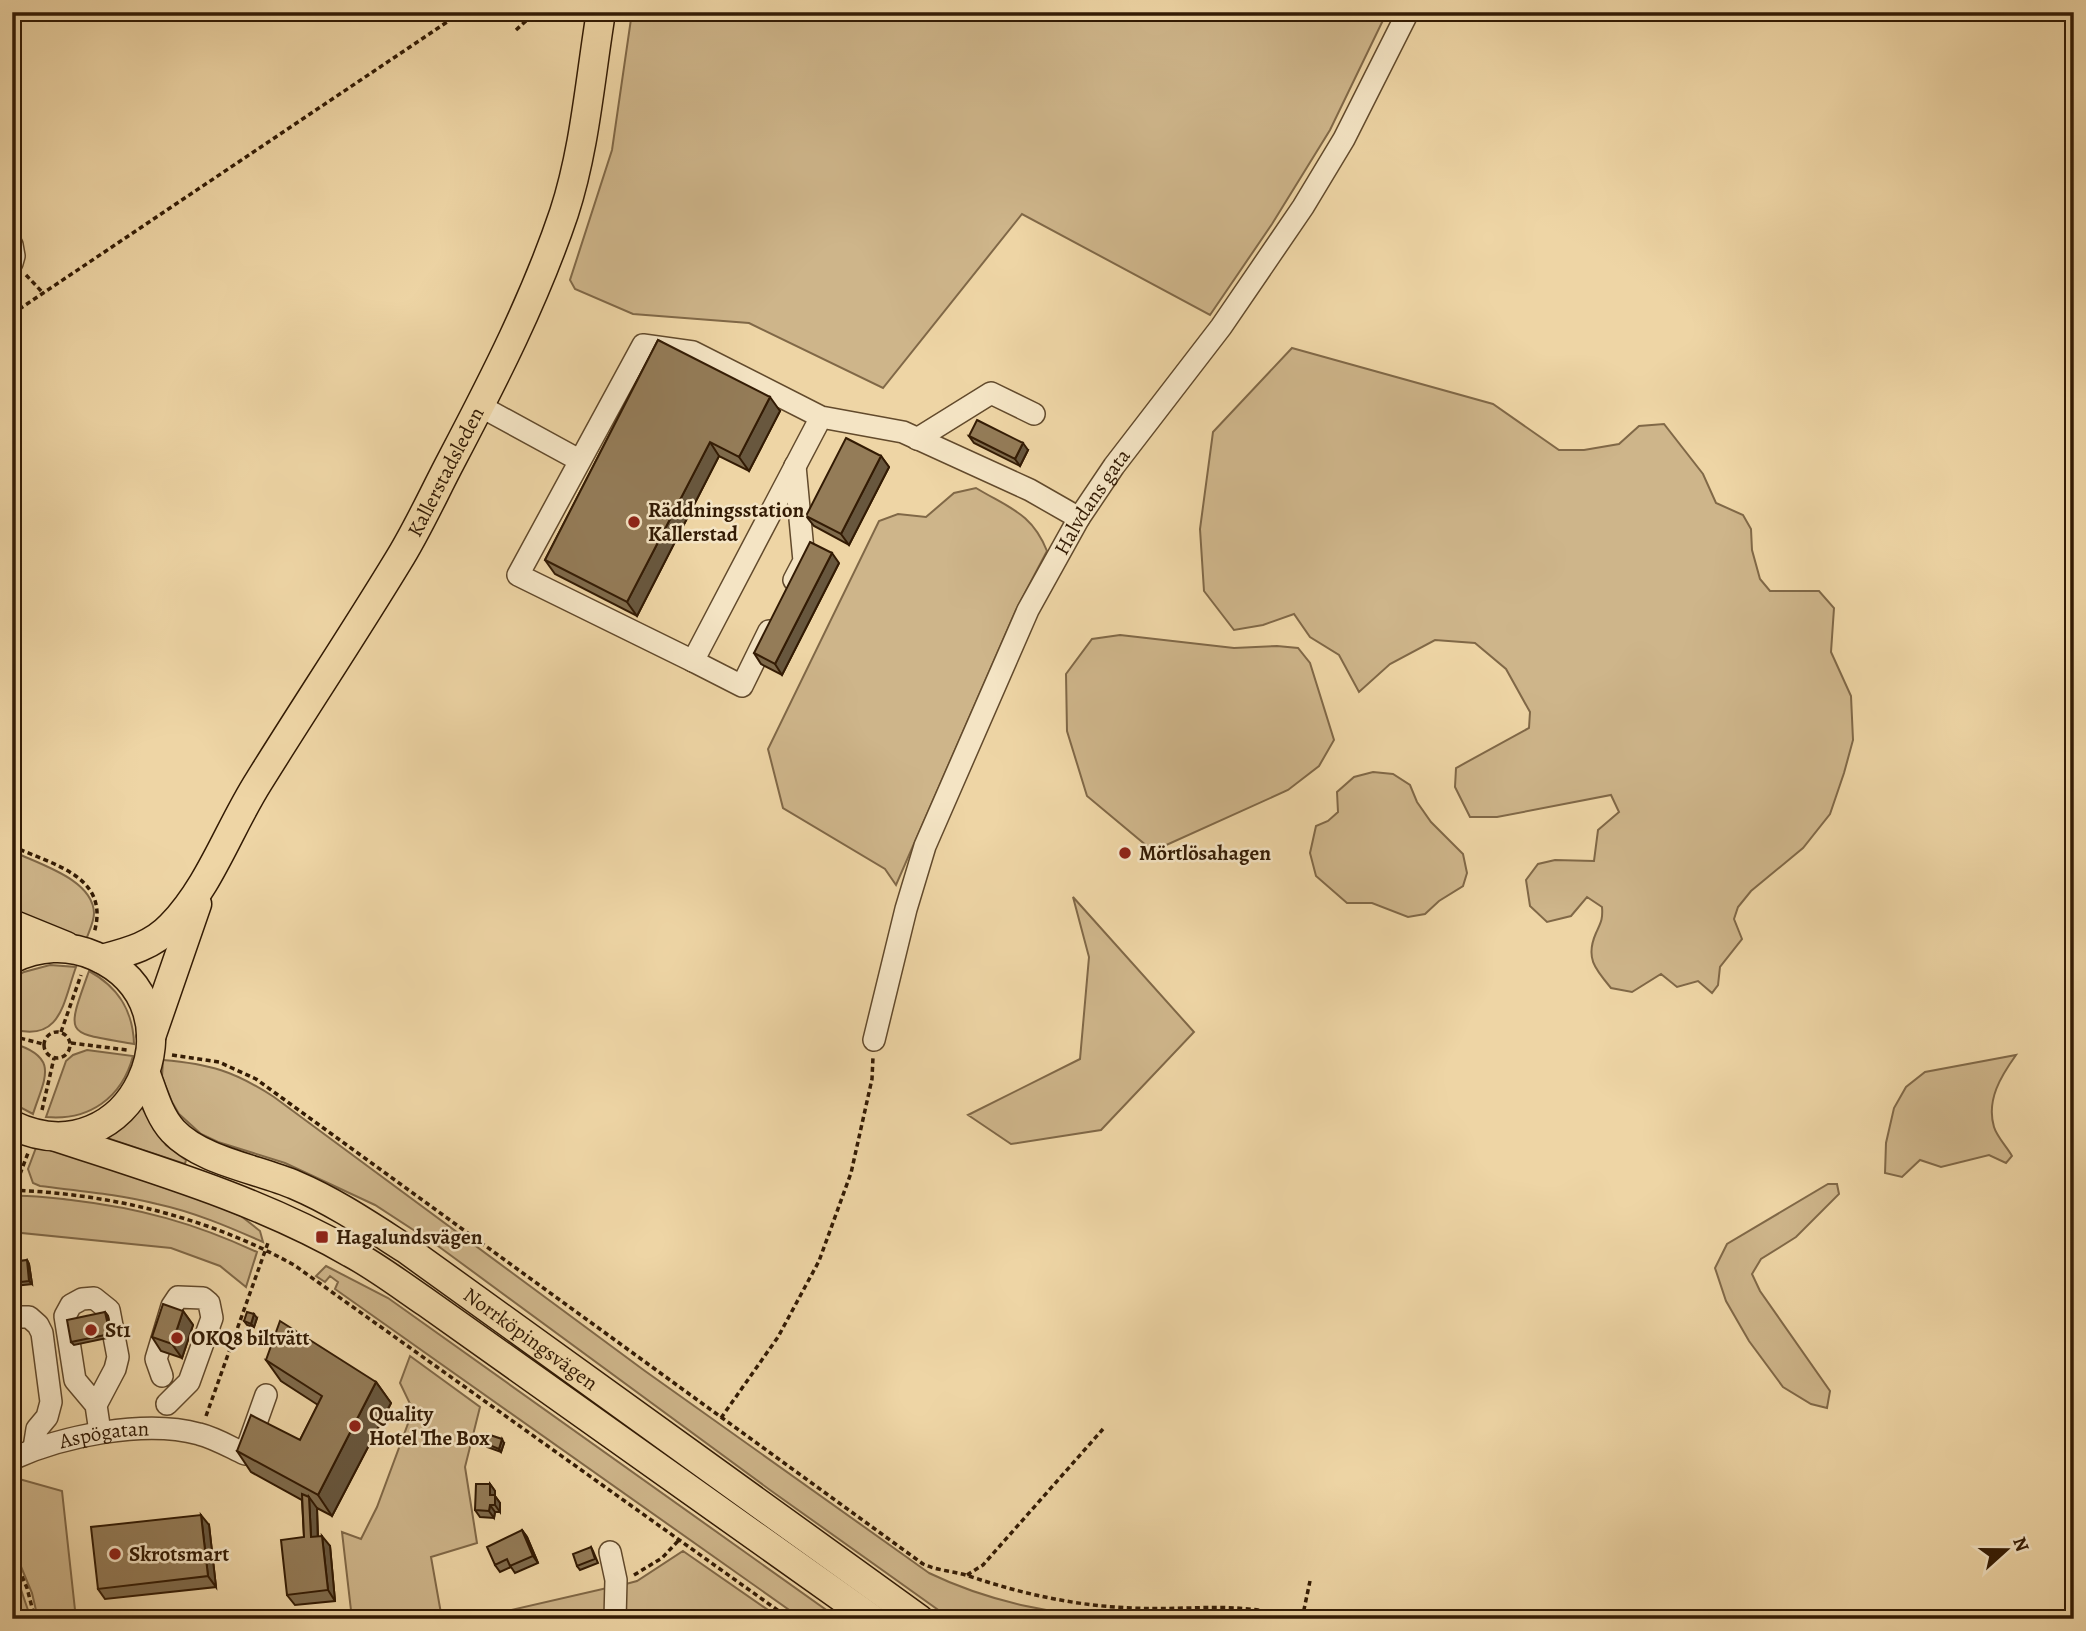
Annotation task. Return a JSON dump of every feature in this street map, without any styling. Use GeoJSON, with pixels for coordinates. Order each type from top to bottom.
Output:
{"type":"FeatureCollection","features":[{"type":"Feature","properties":{"kind":"main road","name":"Kallerstadsleden"},"geometry":{"type":"LineString","coordinates":[[12,959],[38,950],[88,955],[140,948],[154,941],[181,915],[205,880],[258,783],[400,558],[480,406],[528,307],[565,211],[580,145],[602,17]]}},
{"type":"Feature","properties":{"kind":"main road","name":"Kallerstadsleden"},"geometry":{"type":"LineString","coordinates":[[29,1130],[83,1133],[114,1117],[133,1098],[205,880]]}},
{"type":"Feature","properties":{"kind":"main road"},"geometry":{"type":"LineString","coordinates":[[12,924],[88,955]]}},
{"type":"Feature","properties":{"kind":"main road","name":"Norrköpingsvägen"},"geometry":{"type":"LineString","coordinates":[[88,955],[124,976],[140,998],[149,1023],[148,1054],[160,1111],[173,1131],[183,1140],[206,1153],[293,1184],[363,1221],[406,1249],[919,1619]]}},
{"type":"Feature","properties":{"kind":"main road","name":"Norrköpingsvägen"},"geometry":{"type":"LineString","coordinates":[[29,1130],[220,1192],[353,1254],[439,1311],[872,1619]]}},
{"type":"Feature","properties":{"kind":"street","name":"Halvdans gata"},"geometry":{"type":"LineString","coordinates":[[874,1040],[906,909],[925,846],[1028,610],[1079,518],[1114,466],[1222,327],[1270,258],[1344,139],[1408,12]]}},
{"type":"Feature","properties":{"kind":"street"},"geometry":{"type":"LineString","coordinates":[[795,466],[804,561],[742,686],[518,575],[643,345],[693,352],[821,417],[903,432],[1030,490],[1079,518]]}},
{"type":"Feature","properties":{"kind":"street"},"geometry":{"type":"LineString","coordinates":[[917,439],[991,393],[1034,414]]}},
{"type":"Feature","properties":{"kind":"street"},"geometry":{"type":"LineString","coordinates":[[480,406],[579,460]]}},
{"type":"Feature","properties":{"kind":"street"},"geometry":{"type":"LineString","coordinates":[[693,662],[821,417]]}},
{"type":"Feature","properties":{"kind":"street"},"geometry":{"type":"LineString","coordinates":[[181,1321],[189,1296]]}},
{"type":"Feature","properties":{"kind":"street"},"geometry":{"type":"LineString","coordinates":[[161,1429],[167,1404],[156,1359],[172,1306],[178,1297],[203,1298],[209,1303],[212,1318],[189,1382],[167,1404]]}},
{"type":"Feature","properties":{"kind":"street"},"geometry":{"type":"LineString","coordinates":[[12,1317],[29,1317],[42,1333],[51,1402],[36,1438]]}},
{"type":"Feature","properties":{"kind":"street"},"geometry":{"type":"LineString","coordinates":[[162,1376],[170,1354]]}},
{"type":"Feature","properties":{"kind":"street","name":"Aspögatan"},"geometry":{"type":"LineString","coordinates":[[12,1459],[36,1438],[161,1429],[200,1434],[245,1454],[266,1395]]}},
{"type":"Feature","properties":{"kind":"street"},"geometry":{"type":"LineString","coordinates":[[96,1405],[100,1432]]}},
{"type":"Feature","properties":{"kind":"street"},"geometry":{"type":"LineString","coordinates":[[610,1552],[616,1580],[615,1619]]}},
{"type":"Feature","properties":{"kind":"path"},"geometry":{"type":"LineString","coordinates":[[12,314],[462,12]]}},
{"type":"Feature","properties":{"kind":"path"},"geometry":{"type":"LineString","coordinates":[[516,30],[528,19],[531,12]]}},
{"type":"Feature","properties":{"kind":"path"},"geometry":{"type":"LineString","coordinates":[[12,846],[80,878],[89,887],[99,908],[88,955],[61,1032]]}},
{"type":"Feature","properties":{"kind":"path"},"geometry":{"type":"LineString","coordinates":[[61,1032],[71,1043],[64,1056],[54,1058],[46,1053],[43,1044],[50,1033],[61,1032]]}},
{"type":"Feature","properties":{"kind":"path"},"geometry":{"type":"LineString","coordinates":[[12,1036],[43,1044]]}},
{"type":"Feature","properties":{"kind":"path"},"geometry":{"type":"LineString","coordinates":[[721,1418],[778,1337],[819,1261],[851,1173],[872,1079],[874,1040]]}},
{"type":"Feature","properties":{"kind":"path"},"geometry":{"type":"LineString","coordinates":[[71,1043],[219,1062],[256,1079],[923,1564],[936,1570],[967,1575],[994,1586],[1079,1604],[1133,1608],[1237,1607],[1270,1610],[1300,1619],[1310,1581]]}},
{"type":"Feature","properties":{"kind":"path"},"geometry":{"type":"LineString","coordinates":[[54,1058],[29,1130],[13,1190],[97,1199],[147,1208],[233,1234],[294,1265],[790,1619]]}},
{"type":"Feature","properties":{"kind":"path"},"geometry":{"type":"LineString","coordinates":[[200,1434],[269,1240]]}},
{"type":"Feature","properties":{"kind":"path"},"geometry":{"type":"LineString","coordinates":[[967,1575],[983,1565],[1103,1429]]}},
{"type":"Feature","properties":{"kind":"path"},"geometry":{"type":"LineString","coordinates":[[616,1580],[644,1570],[662,1558],[679,1540]]}},
{"type":"Feature","properties":{"kind":"path"},"geometry":{"type":"LineString","coordinates":[[12,1553],[27,1588],[35,1619]]}},
{"type":"Feature","properties":{"kind":"shaded area"},"geometry":{"type":"Polygon","coordinates":[[[632,12],[1387,12],[1330,130],[1272,224],[1210,315],[1022,214],[883,388],[749,323],[633,314],[575,289],[570,280],[612,150],[632,12]]]}},
{"type":"Feature","properties":{"kind":"shaded area"},"geometry":{"type":"Polygon","coordinates":[[[1292,348],[1493,404],[1559,450],[1584,450],[1619,444],[1639,426],[1664,424],[1703,474],[1716,503],[1743,515],[1751,529],[1752,550],[1760,579],[1770,591],[1819,591],[1834,608],[1831,652],[1851,696],[1853,740],[1844,773],[1830,814],[1803,848],[1751,891],[1738,907],[1734,919],[1742,939],[1720,967],[1718,985],[1712,993],[1698,981],[1677,987],[1661,974],[1632,992],[1611,988],[1596,969],[1591,949],[1602,918],[1602,907],[1587,897],[1571,916],[1547,922],[1530,906],[1526,880],[1538,864],[1555,860],[1594,861],[1598,830],[1619,812],[1611,795],[1497,817],[1470,817],[1455,787],[1456,768],[1529,728],[1530,712],[1506,669],[1475,643],[1435,640],[1390,664],[1359,692],[1339,655],[1310,637],[1294,614],[1263,625],[1234,630],[1204,591],[1200,529],[1213,432],[1292,348]]]}},
{"type":"Feature","properties":{"kind":"shaded area"},"geometry":{"type":"Polygon","coordinates":[[[976,488],[1027,520],[1047,551],[1016,610],[896,885],[885,869],[783,808],[768,749],[879,521],[898,514],[926,517],[954,493],[976,488]]]}},
{"type":"Feature","properties":{"kind":"shaded area"},"geometry":{"type":"Polygon","coordinates":[[[1120,635],[1234,648],[1298,648],[1310,663],[1334,740],[1319,766],[1288,790],[1153,851],[1087,796],[1067,731],[1066,674],[1092,639],[1120,635]]]}},
{"type":"Feature","properties":{"kind":"shaded area"},"geometry":{"type":"Polygon","coordinates":[[[1373,772],[1393,774],[1410,785],[1417,802],[1431,822],[1463,854],[1467,873],[1463,886],[1439,901],[1425,914],[1408,917],[1372,903],[1347,903],[1316,876],[1310,853],[1316,826],[1328,821],[1338,812],[1337,792],[1354,777],[1373,772]]]}},
{"type":"Feature","properties":{"kind":"shaded area"},"geometry":{"type":"Polygon","coordinates":[[[12,851],[62,874],[84,891],[91,901],[94,913],[86,940],[12,909],[12,851]]]}},
{"type":"Feature","properties":{"kind":"shaded area"},"geometry":{"type":"Polygon","coordinates":[[[1073,897],[1194,1032],[1101,1130],[1011,1144],[968,1115],[1080,1059],[1089,957],[1073,897]]]}},
{"type":"Feature","properties":{"kind":"shaded area"},"geometry":{"type":"Polygon","coordinates":[[[50,965],[76,967],[57,1017],[41,1030],[28,1032],[12,1029],[12,979],[24,972],[50,965]]]}},
{"type":"Feature","properties":{"kind":"shaded area"},"geometry":{"type":"Polygon","coordinates":[[[89,971],[108,984],[122,1001],[131,1020],[134,1044],[94,1037],[77,1028],[74,1020],[76,1009],[89,971]]]}},
{"type":"Feature","properties":{"kind":"shaded area"},"geometry":{"type":"Polygon","coordinates":[[[12,1043],[37,1055],[43,1062],[44,1079],[33,1114],[12,1103],[12,1043]]]}},
{"type":"Feature","properties":{"kind":"shaded area"},"geometry":{"type":"Polygon","coordinates":[[[87,1050],[133,1056],[121,1084],[112,1095],[90,1111],[62,1117],[46,1117],[66,1061],[87,1050]]]}},
{"type":"Feature","properties":{"kind":"shaded area"},"geometry":{"type":"Polygon","coordinates":[[[2016,1055],[2000,1080],[1992,1107],[1995,1131],[2012,1156],[2006,1163],[1989,1155],[1941,1167],[1920,1160],[1902,1177],[1885,1173],[1886,1143],[1894,1108],[1906,1087],[1925,1072],[2016,1055]]]}},
{"type":"Feature","properties":{"kind":"shaded area"},"geometry":{"type":"Polygon","coordinates":[[[163,1060],[221,1070],[274,1097],[645,1371],[929,1573],[1001,1600],[1077,1615],[1257,1619],[951,1619],[770,1490],[438,1246],[375,1205],[285,1163],[201,1134],[179,1114],[172,1102],[162,1077],[163,1060]]]}},
{"type":"Feature","properties":{"kind":"shaded area"},"geometry":{"type":"Polygon","coordinates":[[[141,1106],[166,1145],[186,1160],[185,1164],[104,1137],[130,1119],[141,1106]]]}},
{"type":"Feature","properties":{"kind":"shaded area"},"geometry":{"type":"Polygon","coordinates":[[[37,1145],[189,1194],[241,1216],[260,1231],[263,1242],[171,1207],[33,1183],[28,1169],[37,1145]]]}},
{"type":"Feature","properties":{"kind":"shaded area"},"geometry":{"type":"Polygon","coordinates":[[[1828,1184],[1837,1184],[1839,1194],[1796,1237],[1761,1259],[1752,1274],[1760,1291],[1830,1391],[1827,1408],[1811,1404],[1783,1387],[1749,1341],[1726,1301],[1715,1268],[1727,1244],[1828,1184]]]}},
{"type":"Feature","properties":{"kind":"shaded area"},"geometry":{"type":"Polygon","coordinates":[[[12,1196],[71,1200],[144,1212],[189,1225],[257,1252],[246,1287],[220,1266],[171,1248],[12,1232],[12,1196]]]}},
{"type":"Feature","properties":{"kind":"shaded area"},"geometry":{"type":"Polygon","coordinates":[[[326,1266],[388,1298],[839,1619],[802,1619],[335,1289],[338,1282],[330,1276],[325,1282],[316,1276],[326,1266]]]}},
{"type":"Feature","properties":{"kind":"shaded area"},"geometry":{"type":"Polygon","coordinates":[[[410,1356],[480,1407],[465,1467],[477,1543],[431,1557],[442,1619],[352,1619],[342,1532],[361,1539],[377,1507],[413,1410],[400,1383],[410,1356]]]}},
{"type":"Feature","properties":{"kind":"shaded area"},"geometry":{"type":"Polygon","coordinates":[[[12,1477],[62,1491],[76,1619],[38,1619],[32,1593],[12,1545],[12,1477]]]}},
{"type":"Feature","properties":{"kind":"shaded area"},"geometry":{"type":"Polygon","coordinates":[[[683,1551],[781,1619],[621,1619],[622,1585],[637,1581],[683,1551]]]}},
{"type":"Feature","properties":{"kind":"shaded area"},"geometry":{"type":"Polygon","coordinates":[[[12,1563],[31,1619],[13,1619],[12,1563]]]}},
{"type":"Feature","properties":{"kind":"shaded area"},"geometry":{"type":"Polygon","coordinates":[[[607,1588],[607,1619],[472,1619],[607,1588]]]}},
{"type":"Feature","properties":{"kind":"building","name":"Räddningsstation Kallerstad"},"geometry":{"type":"Polygon","coordinates":[[[658,340],[770,397],[739,457],[710,442],[627,602],[545,560],[658,340]]]}},
{"type":"Feature","properties":{"kind":"building"},"geometry":{"type":"Polygon","coordinates":[[[977,420],[1023,443],[1015,459],[969,436],[977,420]]]}},
{"type":"Feature","properties":{"kind":"building"},"geometry":{"type":"Polygon","coordinates":[[[846,438],[881,456],[841,534],[806,516],[846,438]]]}},
{"type":"Feature","properties":{"kind":"building"},"geometry":{"type":"Polygon","coordinates":[[[810,542],[832,553],[775,664],[754,653],[810,542]]]}},
{"type":"Feature","properties":{"kind":"building"},"geometry":{"type":"Polygon","coordinates":[[[27,1260],[29,1281],[12,1283],[12,1262],[27,1260]]]}},
{"type":"Feature","properties":{"kind":"building"},"geometry":{"type":"Polygon","coordinates":[[[163,1304],[183,1311],[172,1344],[152,1337],[163,1304]]]}},
{"type":"Feature","properties":{"kind":"building","name":"St1"},"geometry":{"type":"Polygon","coordinates":[[[105,1312],[110,1334],[71,1342],[67,1320],[105,1312]]]}},
{"type":"Feature","properties":{"kind":"building"},"geometry":{"type":"Polygon","coordinates":[[[247,1312],[254,1314],[251,1324],[244,1321],[247,1312]]]}},
{"type":"Feature","properties":{"kind":"building"},"geometry":{"type":"Polygon","coordinates":[[[12,1317],[16,1317],[16,1366],[12,1366],[12,1317]]]}},
{"type":"Feature","properties":{"kind":"building"},"geometry":{"type":"Polygon","coordinates":[[[280,1321],[376,1382],[318,1495],[237,1451],[251,1415],[300,1440],[322,1396],[266,1360],[280,1321]]]}},
{"type":"Feature","properties":{"kind":"building"},"geometry":{"type":"Polygon","coordinates":[[[487,1434],[502,1439],[499,1449],[484,1443],[487,1434]]]}},
{"type":"Feature","properties":{"kind":"building"},"geometry":{"type":"Polygon","coordinates":[[[476,1484],[490,1484],[490,1495],[495,1495],[495,1505],[490,1505],[489,1511],[475,1510],[476,1484]]]}},
{"type":"Feature","properties":{"kind":"building"},"geometry":{"type":"Polygon","coordinates":[[[302,1494],[309,1497],[311,1537],[322,1536],[328,1590],[287,1595],[281,1540],[304,1537],[302,1494]]]}},
{"type":"Feature","properties":{"kind":"building"},"geometry":{"type":"Polygon","coordinates":[[[201,1515],[208,1576],[98,1589],[91,1527],[201,1515]]]}},
{"type":"Feature","properties":{"kind":"building"},"geometry":{"type":"Polygon","coordinates":[[[522,1530],[533,1556],[510,1566],[507,1559],[495,1565],[487,1547],[522,1530]]]}},
{"type":"Feature","properties":{"kind":"building"},"geometry":{"type":"Polygon","coordinates":[[[591,1547],[595,1559],[577,1566],[573,1554],[591,1547]]]}},
{"type":"Feature","properties":{"kind":"place","name":"Räddningsstation Kallerstad"},"geometry":{"type":"Point","coordinates":[634,522]}},
{"type":"Feature","properties":{"kind":"place","name":"Mörtlösahagen"},"geometry":{"type":"Point","coordinates":[1125,853]}},
{"type":"Feature","properties":{"kind":"place","name":"Hagalundsvägen"},"geometry":{"type":"Point","coordinates":[322,1237]}},
{"type":"Feature","properties":{"kind":"place","name":"St1"},"geometry":{"type":"Point","coordinates":[91,1330]}},
{"type":"Feature","properties":{"kind":"place","name":"OKQ8 biltvätt"},"geometry":{"type":"Point","coordinates":[177,1338]}},
{"type":"Feature","properties":{"kind":"place","name":"Quality Hotel The Box"},"geometry":{"type":"Point","coordinates":[355,1426]}},
{"type":"Feature","properties":{"kind":"place","name":"Skrotsmart"},"geometry":{"type":"Point","coordinates":[115,1554]}}]}
